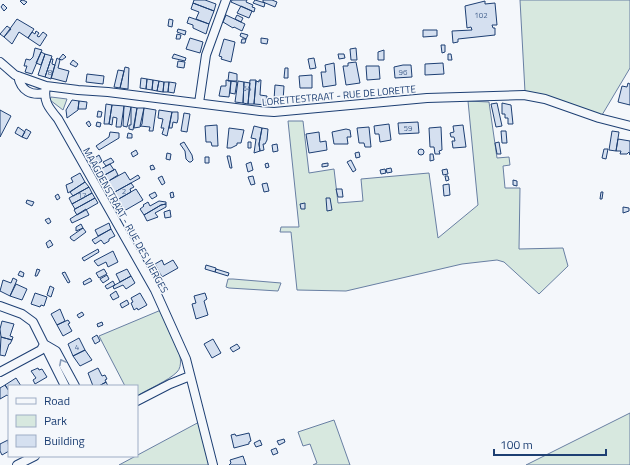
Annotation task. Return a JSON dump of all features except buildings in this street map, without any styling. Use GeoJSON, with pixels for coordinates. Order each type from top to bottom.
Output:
{"type":"FeatureCollection","features":[{"type":"Feature","properties":{"kind":"street"},"geometry":{"type":"LineString","coordinates":[[199,104],[206,55],[226,0]]}},
{"type":"Feature","properties":{"kind":"street"},"geometry":{"type":"LineString","coordinates":[[0,62],[18,76],[19,83],[28,93],[36,95],[46,90]]}},
{"type":"Feature","properties":{"kind":"street","name":"LORETTESTRAAT - RUE DE LORETTE"},"geometry":{"type":"LineString","coordinates":[[18,76],[46,90],[274,112],[427,98],[524,95],[545,99],[599,118],[630,126]]}},
{"type":"Feature","properties":{"kind":"street","name":"MAAGDENSTRAAT - RUE DES VIERGES"},"geometry":{"type":"LineString","coordinates":[[46,90],[46,104],[58,119],[152,283],[186,359],[213,465]]}},
{"type":"Feature","properties":{"kind":"street"},"geometry":{"type":"LineString","coordinates":[[0,306],[22,314],[33,322],[49,357],[64,385]]}},
{"type":"Feature","properties":{"kind":"street"},"geometry":{"type":"LineString","coordinates":[[0,372],[41,350],[44,344]]}},
{"type":"Feature","properties":{"kind":"street"},"geometry":{"type":"LineString","coordinates":[[44,344],[56,351],[74,385]]}},
{"type":"Feature","properties":{"kind":"street"},"geometry":{"type":"LineString","coordinates":[[138,400],[170,384],[190,376]]}},
{"type":"Feature","properties":{"kind":"street"},"geometry":{"type":"LineString","coordinates":[[17,465],[34,457]]}},
{"type":"Feature","properties":{"kind":"green space"},"geometry":{"type":"Polygon","coordinates":[[[520,0],[630,0],[630,68],[602,115],[525,92],[520,0]]]}},
{"type":"Feature","properties":{"kind":"green space"},"geometry":{"type":"Polygon","coordinates":[[[51,97],[67,99],[63,110],[50,100],[51,97]]]}},
{"type":"Feature","properties":{"kind":"green space"},"geometry":{"type":"Polygon","coordinates":[[[468,101],[489,102],[497,158],[509,157],[510,165],[503,166],[505,188],[520,188],[519,249],[563,248],[568,266],[539,294],[504,262],[497,260],[462,264],[346,291],[297,290],[291,232],[280,232],[281,227],[299,227],[288,121],[303,121],[309,173],[334,169],[338,203],[363,201],[361,179],[429,173],[438,238],[478,205],[468,101]]]}},
{"type":"Feature","properties":{"kind":"green space"},"geometry":{"type":"Polygon","coordinates":[[[228,279],[281,283],[278,291],[229,288],[226,287],[228,279]]]}},
{"type":"Feature","properties":{"kind":"green space"},"geometry":{"type":"Polygon","coordinates":[[[161,310],[176,342],[179,351],[180,366],[177,372],[168,379],[138,395],[138,385],[124,385],[99,336],[161,310]]]}},
{"type":"Feature","properties":{"kind":"green space"},"geometry":{"type":"Polygon","coordinates":[[[630,413],[630,465],[526,465],[630,413]]]}},
{"type":"Feature","properties":{"kind":"green space"},"geometry":{"type":"Polygon","coordinates":[[[334,420],[350,465],[313,465],[317,463],[310,444],[303,446],[298,432],[334,420]]]}},
{"type":"Feature","properties":{"kind":"green space"},"geometry":{"type":"Polygon","coordinates":[[[201,421],[209,465],[119,465],[134,457],[138,457],[138,455],[201,421]]]}}]}
